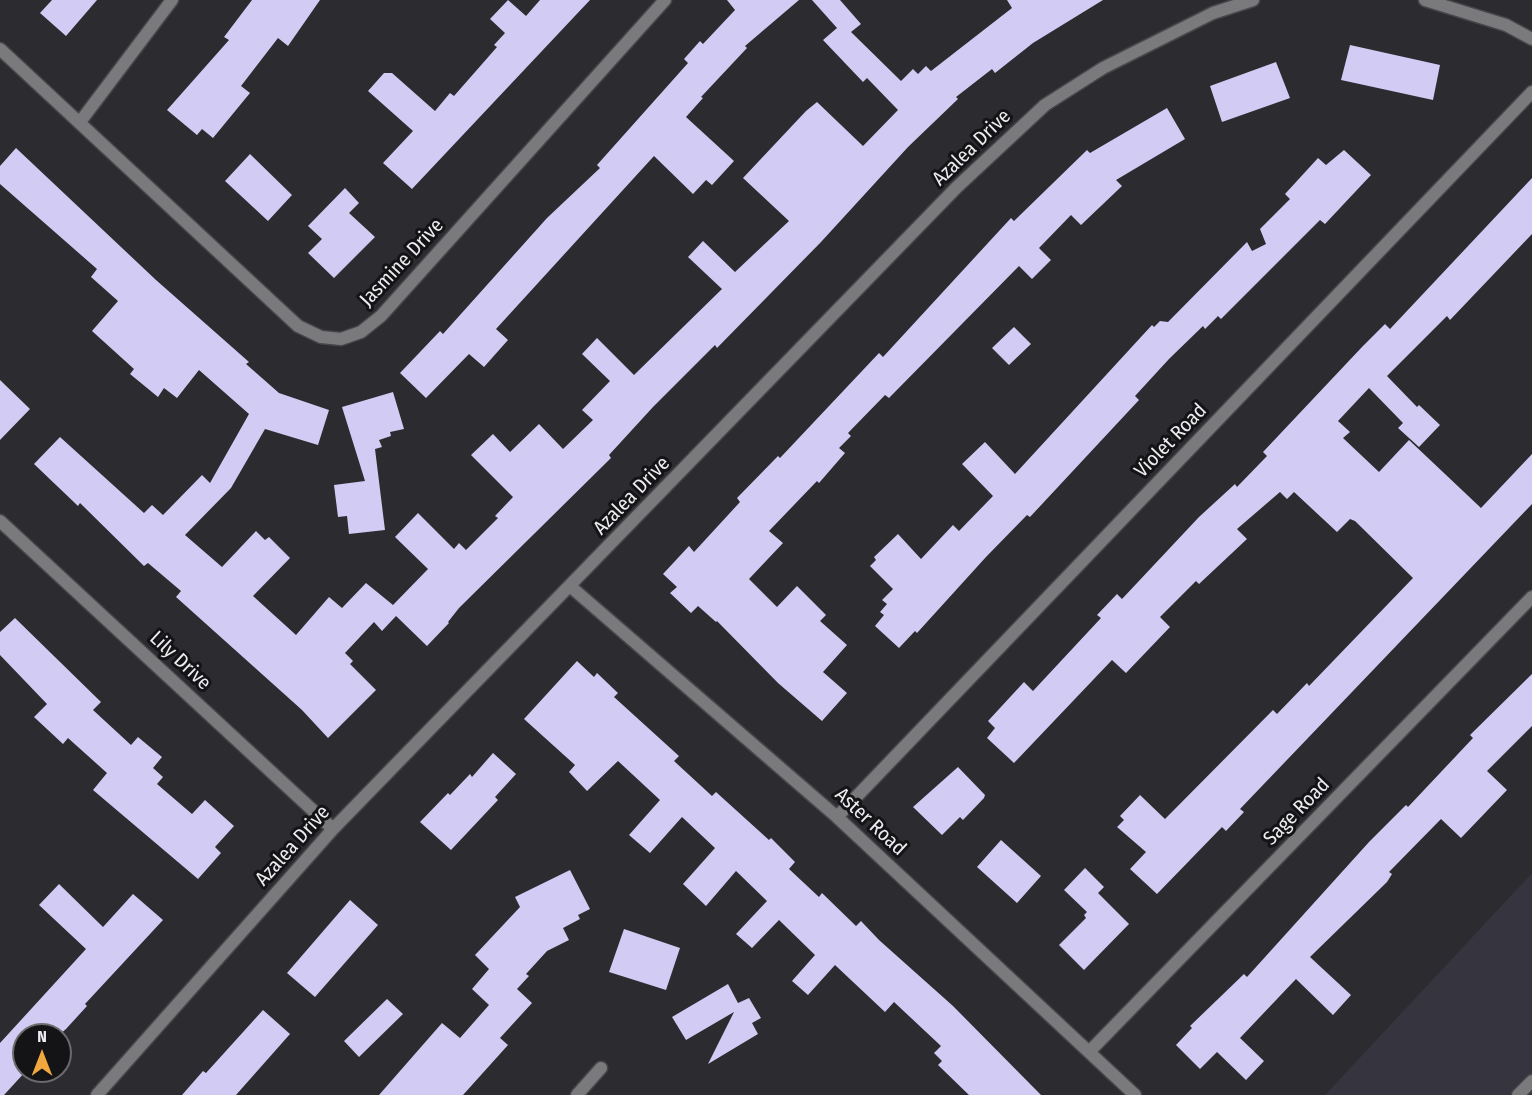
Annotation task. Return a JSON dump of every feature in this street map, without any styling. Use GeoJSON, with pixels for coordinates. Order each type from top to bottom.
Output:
{"type":"FeatureCollection","features":[{"type":"Feature","properties":{"kind":"street"},"geometry":{"type":"LineString","coordinates":[[80,122],[171,0]]}},
{"type":"Feature","properties":{"kind":"street","name":"Jasmine Drive"},"geometry":{"type":"LineString","coordinates":[[0,49],[298,326],[321,337],[341,339],[362,332],[381,316],[665,0]]}},
{"type":"Feature","properties":{"kind":"street","name":"Azalea Drive"},"geometry":{"type":"LineString","coordinates":[[98,1095],[333,829],[957,187],[1046,105],[1103,68],[1213,13],[1253,0]]}},
{"type":"Feature","properties":{"kind":"street"},"geometry":{"type":"LineString","coordinates":[[1425,0],[1506,25],[1532,39]]}},
{"type":"Feature","properties":{"kind":"street","name":"Violet Road"},"geometry":{"type":"LineString","coordinates":[[837,817],[1532,92]]}},
{"type":"Feature","properties":{"kind":"street","name":"Lily Drive"},"geometry":{"type":"LineString","coordinates":[[0,521],[333,829]]}},
{"type":"Feature","properties":{"kind":"street","name":"Aster Road"},"geometry":{"type":"LineString","coordinates":[[571,586],[837,817],[1135,1095]]}},
{"type":"Feature","properties":{"kind":"street","name":"Sage Road"},"geometry":{"type":"LineString","coordinates":[[1089,1052],[1532,597]]}},
{"type":"Feature","properties":{"kind":"street"},"geometry":{"type":"LineString","coordinates":[[577,1095],[601,1068]]}},
{"type":"Feature","properties":{"kind":"street"},"geometry":{"type":"LineString","coordinates":[[1518,1095],[1532,1081]]}},
{"type":"Feature","properties":{"kind":"shaded area"},"geometry":{"type":"Polygon","coordinates":[[[1532,873],[1532,1095],[1325,1095],[1532,873]]]}},
{"type":"Feature","properties":{"kind":"building"},"geometry":{"type":"Polygon","coordinates":[[[52,0],[97,0],[66,36],[40,13],[52,0]]]}},
{"type":"Feature","properties":{"kind":"building"},"geometry":{"type":"Polygon","coordinates":[[[252,0],[320,0],[288,46],[278,38],[241,86],[250,93],[213,138],[202,129],[197,135],[167,110],[229,40],[224,37],[252,0]]]}},
{"type":"Feature","properties":{"kind":"building"},"geometry":{"type":"Polygon","coordinates":[[[508,0],[526,16],[540,0],[590,0],[412,189],[383,163],[413,131],[368,91],[384,73],[392,73],[435,111],[450,93],[454,96],[497,47],[494,45],[505,33],[490,19],[508,0]]]}},
{"type":"Feature","properties":{"kind":"building"},"geometry":{"type":"Polygon","coordinates":[[[727,0],[799,0],[745,46],[747,48],[701,97],[703,98],[686,117],[734,161],[712,185],[706,180],[693,194],[654,156],[496,329],[508,340],[484,367],[469,354],[426,398],[400,373],[440,331],[443,334],[547,218],[600,168],[597,165],[688,63],[684,59],[700,41],[703,44],[735,10],[727,0]]]}},
{"type":"Feature","properties":{"kind":"building"},"geometry":{"type":"Polygon","coordinates":[[[812,0],[840,0],[861,24],[851,32],[901,81],[913,69],[918,74],[926,66],[931,71],[1012,8],[1007,0],[1103,0],[1033,43],[995,73],[992,69],[956,97],[958,99],[908,147],[821,242],[717,348],[715,345],[653,407],[609,455],[611,458],[459,608],[449,623],[427,646],[396,616],[382,631],[374,622],[345,653],[353,661],[350,664],[376,690],[328,738],[302,710],[176,597],[181,591],[148,563],[144,566],[80,503],[78,506],[34,464],[60,437],[144,513],[152,505],[163,515],[202,475],[210,483],[249,414],[199,370],[177,398],[164,388],[158,397],[130,374],[134,369],[92,331],[118,301],[91,277],[97,269],[0,184],[0,166],[16,148],[156,280],[249,362],[246,364],[279,393],[329,410],[318,445],[265,429],[231,488],[185,535],[222,567],[256,531],[265,540],[269,537],[290,558],[253,596],[296,635],[329,597],[342,608],[366,583],[393,605],[428,569],[395,537],[418,513],[454,549],[459,543],[466,550],[498,518],[495,516],[513,497],[471,455],[493,434],[510,452],[539,424],[563,449],[593,420],[582,410],[610,381],[582,354],[597,338],[634,375],[722,289],[688,257],[703,241],[735,272],[789,221],[743,178],[806,111],[817,102],[863,146],[898,110],[867,78],[863,82],[823,40],[837,28],[812,0]]]}},
{"type":"Feature","properties":{"kind":"building"},"geometry":{"type":"Polygon","coordinates":[[[1350,45],[1440,65],[1433,100],[1341,80],[1350,45]]]}},
{"type":"Feature","properties":{"kind":"building"},"geometry":{"type":"Polygon","coordinates":[[[1276,62],[1290,98],[1222,122],[1210,86],[1276,62]]]}},
{"type":"Feature","properties":{"kind":"building"},"geometry":{"type":"Polygon","coordinates":[[[1167,108],[1185,139],[1116,180],[1122,186],[1081,225],[1071,215],[1039,248],[1051,260],[1032,279],[1019,266],[889,398],[885,395],[848,433],[851,436],[839,448],[845,453],[819,483],[817,481],[769,531],[783,543],[749,579],[777,607],[797,586],[826,615],[820,621],[847,645],[823,672],[847,693],[822,721],[778,683],[717,621],[698,606],[691,613],[670,593],[677,587],[663,574],[689,546],[694,552],[740,502],[737,498],[778,456],[780,458],[879,353],[883,357],[1011,218],[1014,221],[1087,150],[1090,153],[1167,108]]]}},
{"type":"Feature","properties":{"kind":"building"},"geometry":{"type":"Polygon","coordinates":[[[1344,150],[1371,175],[1325,224],[1320,220],[1221,319],[1218,316],[1205,329],[1203,326],[1169,359],[1135,396],[1139,400],[1030,517],[1027,515],[986,557],[917,633],[915,631],[899,648],[875,626],[884,615],[880,612],[887,604],[882,600],[893,589],[870,566],[876,560],[874,557],[898,534],[921,559],[953,525],[959,531],[993,496],[962,464],[985,442],[1015,474],[1152,325],[1154,327],[1160,321],[1168,322],[1247,242],[1252,251],[1266,244],[1260,229],[1290,199],[1285,194],[1318,158],[1326,165],[1344,150]]]}},
{"type":"Feature","properties":{"kind":"building"},"geometry":{"type":"Polygon","coordinates":[[[250,154],[292,195],[268,221],[225,181],[250,154]]]}},
{"type":"Feature","properties":{"kind":"building"},"geometry":{"type":"Polygon","coordinates":[[[1532,178],[1532,234],[1450,320],[1447,316],[1387,376],[1417,407],[1419,405],[1440,425],[1419,447],[1398,428],[1403,423],[1369,388],[1338,421],[1350,432],[1343,438],[1379,472],[1409,440],[1481,508],[1532,454],[1532,504],[1240,809],[1244,812],[1226,831],[1222,827],[1157,894],[1130,869],[1146,852],[1117,827],[1124,820],[1120,816],[1140,795],[1165,819],[1273,710],[1277,714],[1307,683],[1309,686],[1413,578],[1355,521],[1350,519],[1337,532],[1294,492],[1287,499],[1280,492],[1237,529],[1247,539],[1199,584],[1196,581],[1160,617],[1170,627],[1126,673],[1112,660],[1014,763],[987,738],[995,728],[988,721],[1024,682],[1033,691],[1101,618],[1097,615],[1117,594],[1122,599],[1199,517],[1235,484],[1237,487],[1267,456],[1263,452],[1362,347],[1385,324],[1390,329],[1532,178]]]}},
{"type":"Feature","properties":{"kind":"building"},"geometry":{"type":"Polygon","coordinates":[[[345,188],[359,203],[349,213],[375,237],[334,278],[308,253],[322,239],[308,226],[345,188]]]}},
{"type":"Feature","properties":{"kind":"building"},"geometry":{"type":"Polygon","coordinates":[[[1014,327],[1031,344],[1009,365],[992,348],[1014,327]]]}},
{"type":"Feature","properties":{"kind":"building"},"geometry":{"type":"Polygon","coordinates":[[[0,380],[30,409],[0,440],[0,380]]]}},
{"type":"Feature","properties":{"kind":"building"},"geometry":{"type":"Polygon","coordinates":[[[393,392],[404,429],[390,432],[391,436],[379,440],[382,447],[375,449],[385,530],[349,534],[347,516],[338,517],[334,485],[365,481],[342,407],[393,392]]]}},
{"type":"Feature","properties":{"kind":"building"},"geometry":{"type":"Polygon","coordinates":[[[15,618],[101,702],[93,710],[131,745],[138,737],[162,757],[153,768],[163,777],[157,784],[192,814],[205,800],[234,826],[215,847],[221,853],[198,879],[93,790],[107,773],[68,738],[63,744],[34,717],[47,704],[0,655],[0,632],[15,618]]]}},
{"type":"Feature","properties":{"kind":"building"},"geometry":{"type":"Polygon","coordinates":[[[577,661],[594,677],[597,673],[618,693],[614,697],[679,756],[674,761],[712,796],[716,792],[769,840],[771,838],[795,862],[789,869],[819,897],[822,893],[856,926],[861,921],[953,1006],[1041,1095],[969,1095],[938,1065],[942,1061],[934,1053],[941,1046],[894,1002],[885,1012],[835,965],[808,995],[792,981],[815,955],[779,920],[752,948],[736,934],[767,901],[736,871],[706,906],[683,884],[715,848],[682,817],[650,853],[629,835],[660,800],[618,761],[587,791],[569,772],[575,765],[524,719],[577,661]]]}},
{"type":"Feature","properties":{"kind":"building"},"geometry":{"type":"Polygon","coordinates":[[[1532,674],[1532,726],[1487,771],[1507,790],[1461,838],[1441,819],[1389,872],[1392,874],[1387,882],[1310,957],[1351,995],[1333,1015],[1296,979],[1240,1038],[1264,1061],[1246,1080],[1217,1052],[1200,1069],[1176,1045],[1192,1028],[1190,1026],[1244,974],[1247,977],[1369,842],[1406,805],[1408,807],[1473,738],[1470,735],[1532,674]]]}},
{"type":"Feature","properties":{"kind":"building"},"geometry":{"type":"Polygon","coordinates":[[[493,753],[516,774],[495,797],[498,800],[451,850],[420,822],[448,793],[450,795],[470,774],[472,777],[493,753]]]}},
{"type":"Feature","properties":{"kind":"building"},"geometry":{"type":"Polygon","coordinates":[[[958,767],[985,795],[963,820],[960,817],[942,835],[913,807],[958,767]]]}},
{"type":"Feature","properties":{"kind":"building"},"geometry":{"type":"Polygon","coordinates":[[[1001,840],[1041,876],[1017,903],[977,867],[1001,840]]]}},
{"type":"Feature","properties":{"kind":"building"},"geometry":{"type":"Polygon","coordinates":[[[1085,868],[1104,887],[1098,893],[1129,924],[1084,970],[1059,945],[1086,918],[1084,915],[1087,912],[1064,890],[1085,868]]]}},
{"type":"Feature","properties":{"kind":"building"},"geometry":{"type":"Polygon","coordinates":[[[570,870],[590,909],[578,915],[580,919],[563,928],[569,940],[547,951],[526,974],[529,976],[517,989],[532,1003],[500,1038],[508,1045],[463,1095],[379,1095],[442,1023],[460,1038],[489,1005],[472,989],[489,969],[475,955],[520,907],[515,897],[570,870]]]}},
{"type":"Feature","properties":{"kind":"building"},"geometry":{"type":"Polygon","coordinates":[[[59,884],[103,927],[133,894],[163,920],[85,1004],[87,1006],[71,1023],[18,1023],[86,949],[39,905],[59,884]]]}},
{"type":"Feature","properties":{"kind":"building"},"geometry":{"type":"Polygon","coordinates":[[[350,900],[378,925],[315,997],[287,973],[350,900]]]}},
{"type":"Feature","properties":{"kind":"building"},"geometry":{"type":"Polygon","coordinates":[[[624,929],[680,948],[666,990],[609,972],[624,929]]]}},
{"type":"Feature","properties":{"kind":"building"},"geometry":{"type":"Polygon","coordinates":[[[728,984],[738,1003],[749,998],[761,1018],[752,1023],[758,1034],[708,1064],[734,1012],[686,1040],[672,1017],[728,984]]]}},
{"type":"Feature","properties":{"kind":"building"},"geometry":{"type":"Polygon","coordinates":[[[387,999],[403,1014],[359,1057],[344,1041],[387,999]]]}},
{"type":"Feature","properties":{"kind":"building"},"geometry":{"type":"Polygon","coordinates":[[[263,1010],[290,1034],[236,1095],[182,1095],[203,1071],[206,1073],[263,1010]]]}},
{"type":"Feature","properties":{"kind":"building"},"geometry":{"type":"Polygon","coordinates":[[[12,1030],[12,1083],[15,1083],[4,1095],[0,1095],[0,1043],[12,1030]]]}}]}
